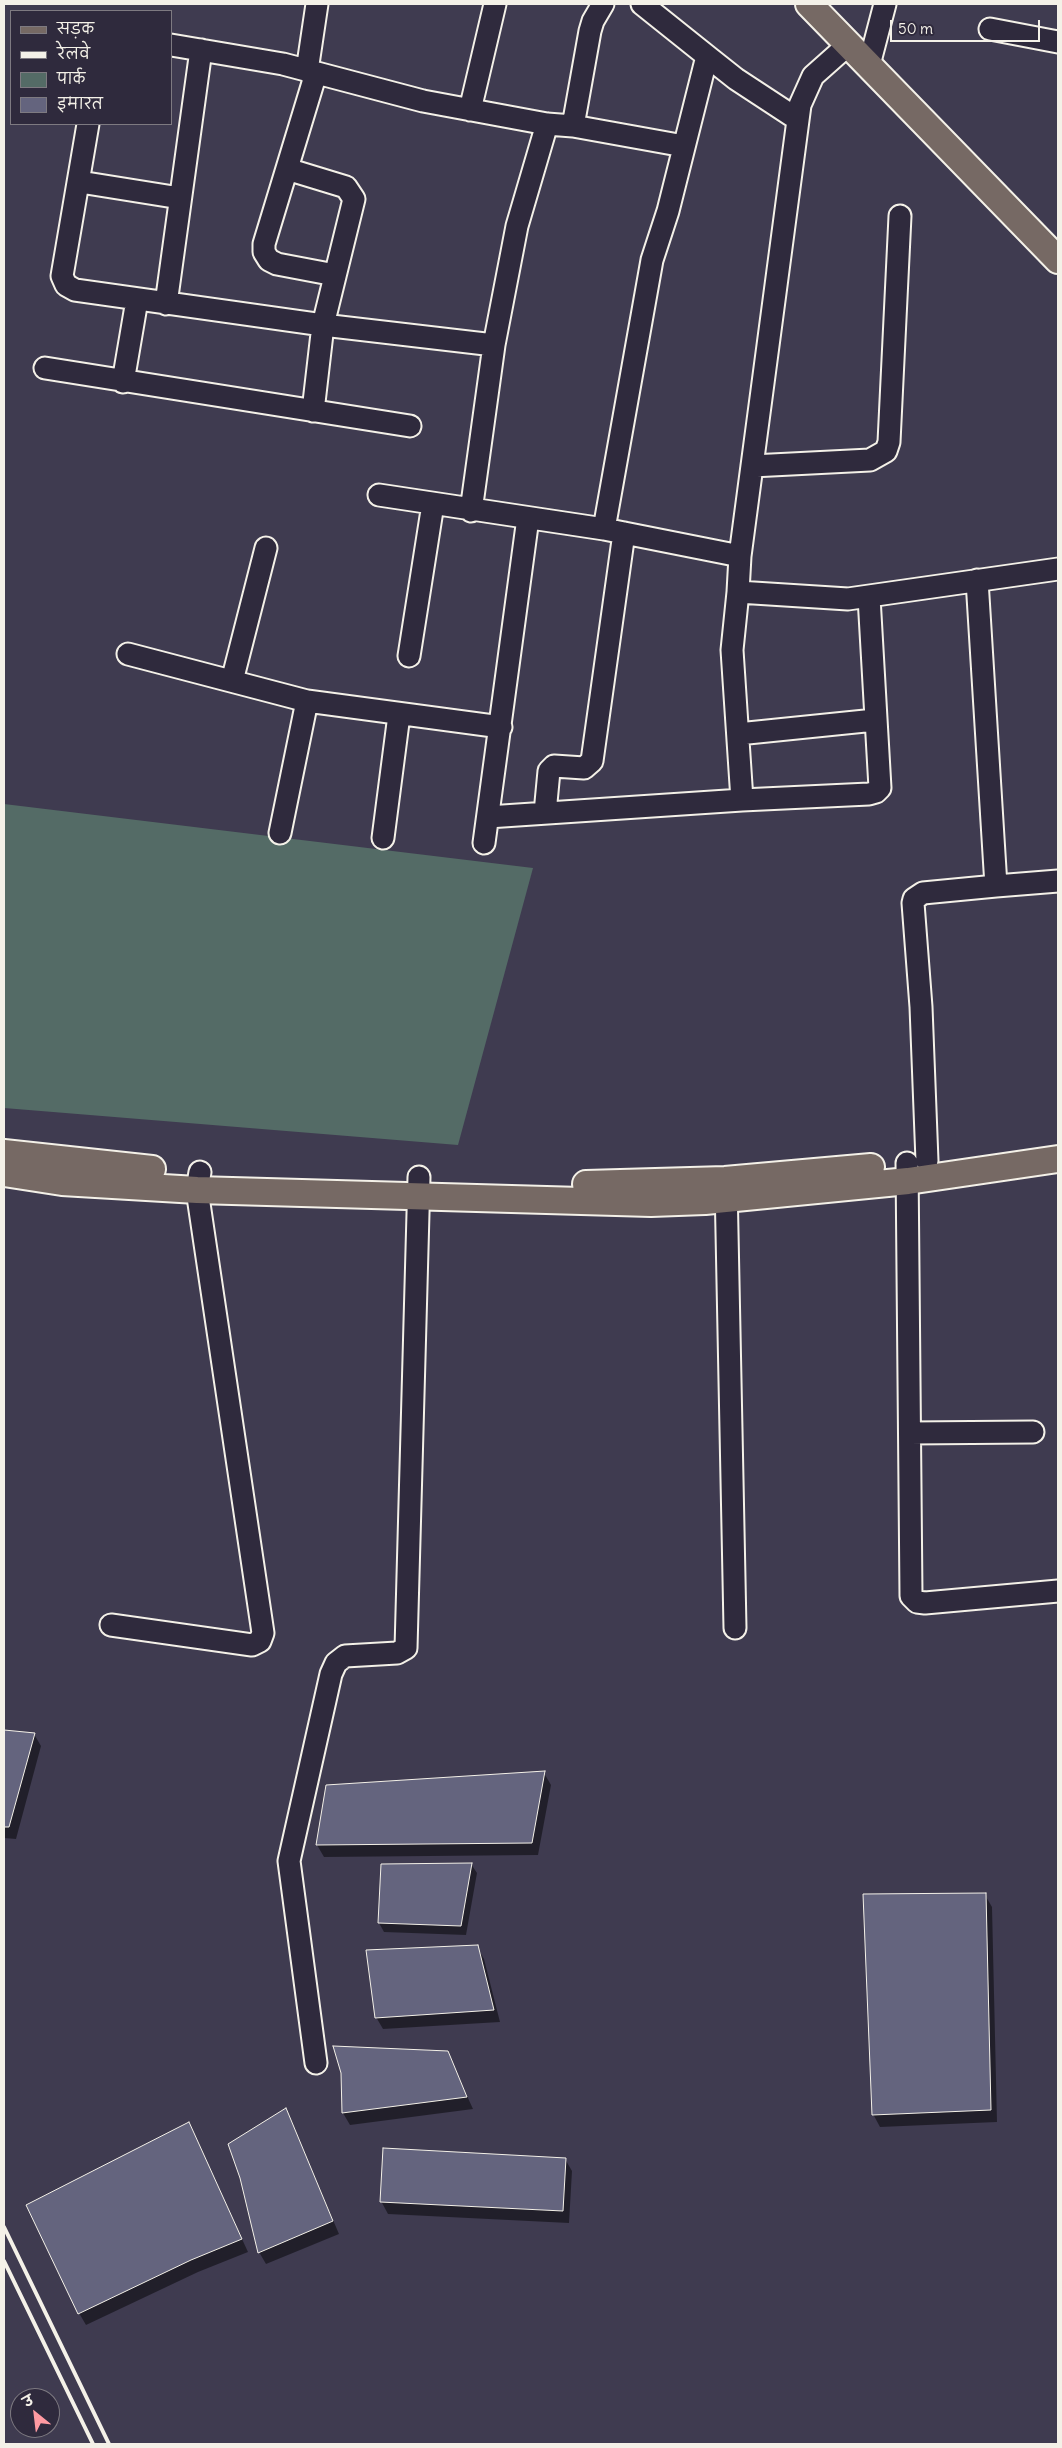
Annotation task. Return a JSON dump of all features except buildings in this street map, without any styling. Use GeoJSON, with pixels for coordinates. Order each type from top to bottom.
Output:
{"type":"FeatureCollection","features":[{"type":"Feature","properties":{"kind":"main road"},"geometry":{"type":"LineString","coordinates":[[821,9],[849,44],[1058,260]]}},
{"type":"Feature","properties":{"kind":"main road"},"geometry":{"type":"LineString","coordinates":[[914,1168],[1058,1141]]}},
{"type":"Feature","properties":{"kind":"main road"},"geometry":{"type":"LineString","coordinates":[[4,1154],[125,1168],[198,1181]]}},
{"type":"Feature","properties":{"kind":"main road"},"geometry":{"type":"LineString","coordinates":[[4,1173],[62,1182],[198,1181],[418,1186],[641,1203],[726,1189],[914,1168],[1058,1159]]}},
{"type":"Feature","properties":{"kind":"street"},"geometry":{"type":"LineString","coordinates":[[316,4],[311,72],[287,169],[264,244],[264,252],[269,260],[277,264],[335,275]]}},
{"type":"Feature","properties":{"kind":"street"},"geometry":{"type":"LineString","coordinates":[[470,110],[496,4]]}},
{"type":"Feature","properties":{"kind":"street"},"geometry":{"type":"LineString","coordinates":[[573,126],[590,31],[593,21],[603,4]]}},
{"type":"Feature","properties":{"kind":"street"},"geometry":{"type":"LineString","coordinates":[[869,65],[885,4]]}},
{"type":"Feature","properties":{"kind":"street"},"geometry":{"type":"LineString","coordinates":[[652,7],[736,79],[797,119]]}},
{"type":"Feature","properties":{"kind":"street"},"geometry":{"type":"LineString","coordinates":[[990,30],[1058,42]]}},
{"type":"Feature","properties":{"kind":"street"},"geometry":{"type":"LineString","coordinates":[[742,800],[732,650],[740,556],[797,119],[804,92],[813,76],[849,44]]}},
{"type":"Feature","properties":{"kind":"street"},"geometry":{"type":"LineString","coordinates":[[172,45],[311,72],[423,101],[547,124],[573,126],[684,146]]}},
{"type":"Feature","properties":{"kind":"street"},"geometry":{"type":"LineString","coordinates":[[166,304],[201,50]]}},
{"type":"Feature","properties":{"kind":"street"},"geometry":{"type":"LineString","coordinates":[[545,812],[549,771],[554,766],[584,768],[592,761],[614,531],[652,260],[707,56]]}},
{"type":"Feature","properties":{"kind":"street"},"geometry":{"type":"LineString","coordinates":[[471,511],[494,345],[517,226],[547,124]]}},
{"type":"Feature","properties":{"kind":"street"},"geometry":{"type":"LineString","coordinates":[[88,125],[80,182],[62,276],[66,285],[75,290],[323,325],[494,345]]}},
{"type":"Feature","properties":{"kind":"street"},"geometry":{"type":"LineString","coordinates":[[287,169],[346,187],[352,193],[353,207],[323,325],[313,411]]}},
{"type":"Feature","properties":{"kind":"street"},"geometry":{"type":"LineString","coordinates":[[80,182],[180,198]]}},
{"type":"Feature","properties":{"kind":"street"},"geometry":{"type":"LineString","coordinates":[[752,466],[870,460],[886,451],[889,442],[900,216]]}},
{"type":"Feature","properties":{"kind":"street"},"geometry":{"type":"LineString","coordinates":[[123,382],[137,300]]}},
{"type":"Feature","properties":{"kind":"street"},"geometry":{"type":"LineString","coordinates":[[45,368],[123,382],[410,426]]}},
{"type":"Feature","properties":{"kind":"street"},"geometry":{"type":"LineString","coordinates":[[379,495],[471,511],[614,531],[740,556]]}},
{"type":"Feature","properties":{"kind":"street"},"geometry":{"type":"LineString","coordinates":[[409,656],[433,504]]}},
{"type":"Feature","properties":{"kind":"street"},"geometry":{"type":"LineString","coordinates":[[484,843],[528,518]]}},
{"type":"Feature","properties":{"kind":"street"},"geometry":{"type":"LineString","coordinates":[[232,681],[266,548]]}},
{"type":"Feature","properties":{"kind":"street"},"geometry":{"type":"LineString","coordinates":[[738,592],[832,599],[869,597],[977,580],[1058,570]]}},
{"type":"Feature","properties":{"kind":"street"},"geometry":{"type":"LineString","coordinates":[[977,580],[996,886]]}},
{"type":"Feature","properties":{"kind":"street"},"geometry":{"type":"LineString","coordinates":[[488,817],[876,792],[880,788],[882,781],[876,720],[869,597]]}},
{"type":"Feature","properties":{"kind":"street"},"geometry":{"type":"LineString","coordinates":[[128,654],[306,701],[399,715],[501,727]]}},
{"type":"Feature","properties":{"kind":"street"},"geometry":{"type":"LineString","coordinates":[[280,833],[306,701]]}},
{"type":"Feature","properties":{"kind":"street"},"geometry":{"type":"LineString","coordinates":[[383,838],[399,715]]}},
{"type":"Feature","properties":{"kind":"street"},"geometry":{"type":"LineString","coordinates":[[738,734],[876,720]]}},
{"type":"Feature","properties":{"kind":"street"},"geometry":{"type":"LineString","coordinates":[[1058,880],[923,894],[914,898],[914,1168],[910,1433],[910,1585],[911,1596],[916,1602],[926,1603],[1058,1591]]}},
{"type":"Feature","properties":{"kind":"street"},"geometry":{"type":"LineString","coordinates":[[111,1625],[252,1645],[260,1641],[263,1633],[198,1181]]}},
{"type":"Feature","properties":{"kind":"street"},"geometry":{"type":"LineString","coordinates":[[316,2063],[289,1861],[331,1674],[336,1663],[344,1656],[397,1653],[406,1648],[408,1637],[418,1186]]}},
{"type":"Feature","properties":{"kind":"street"},"geometry":{"type":"LineString","coordinates":[[726,1189],[735,1628]]}},
{"type":"Feature","properties":{"kind":"street"},"geometry":{"type":"LineString","coordinates":[[910,1433],[1033,1432]]}},
{"type":"Feature","properties":{"kind":"green space"},"geometry":{"type":"Polygon","coordinates":[[[4,804],[533,868],[458,1145],[4,1108],[4,804]]]}},
{"type":"Feature","properties":{"kind":"railway"},"geometry":{"type":"LineString","coordinates":[[4,2227],[109,2444]]}},
{"type":"Feature","properties":{"kind":"railway"},"geometry":{"type":"LineString","coordinates":[[4,2261],[93,2444]]}}]}
